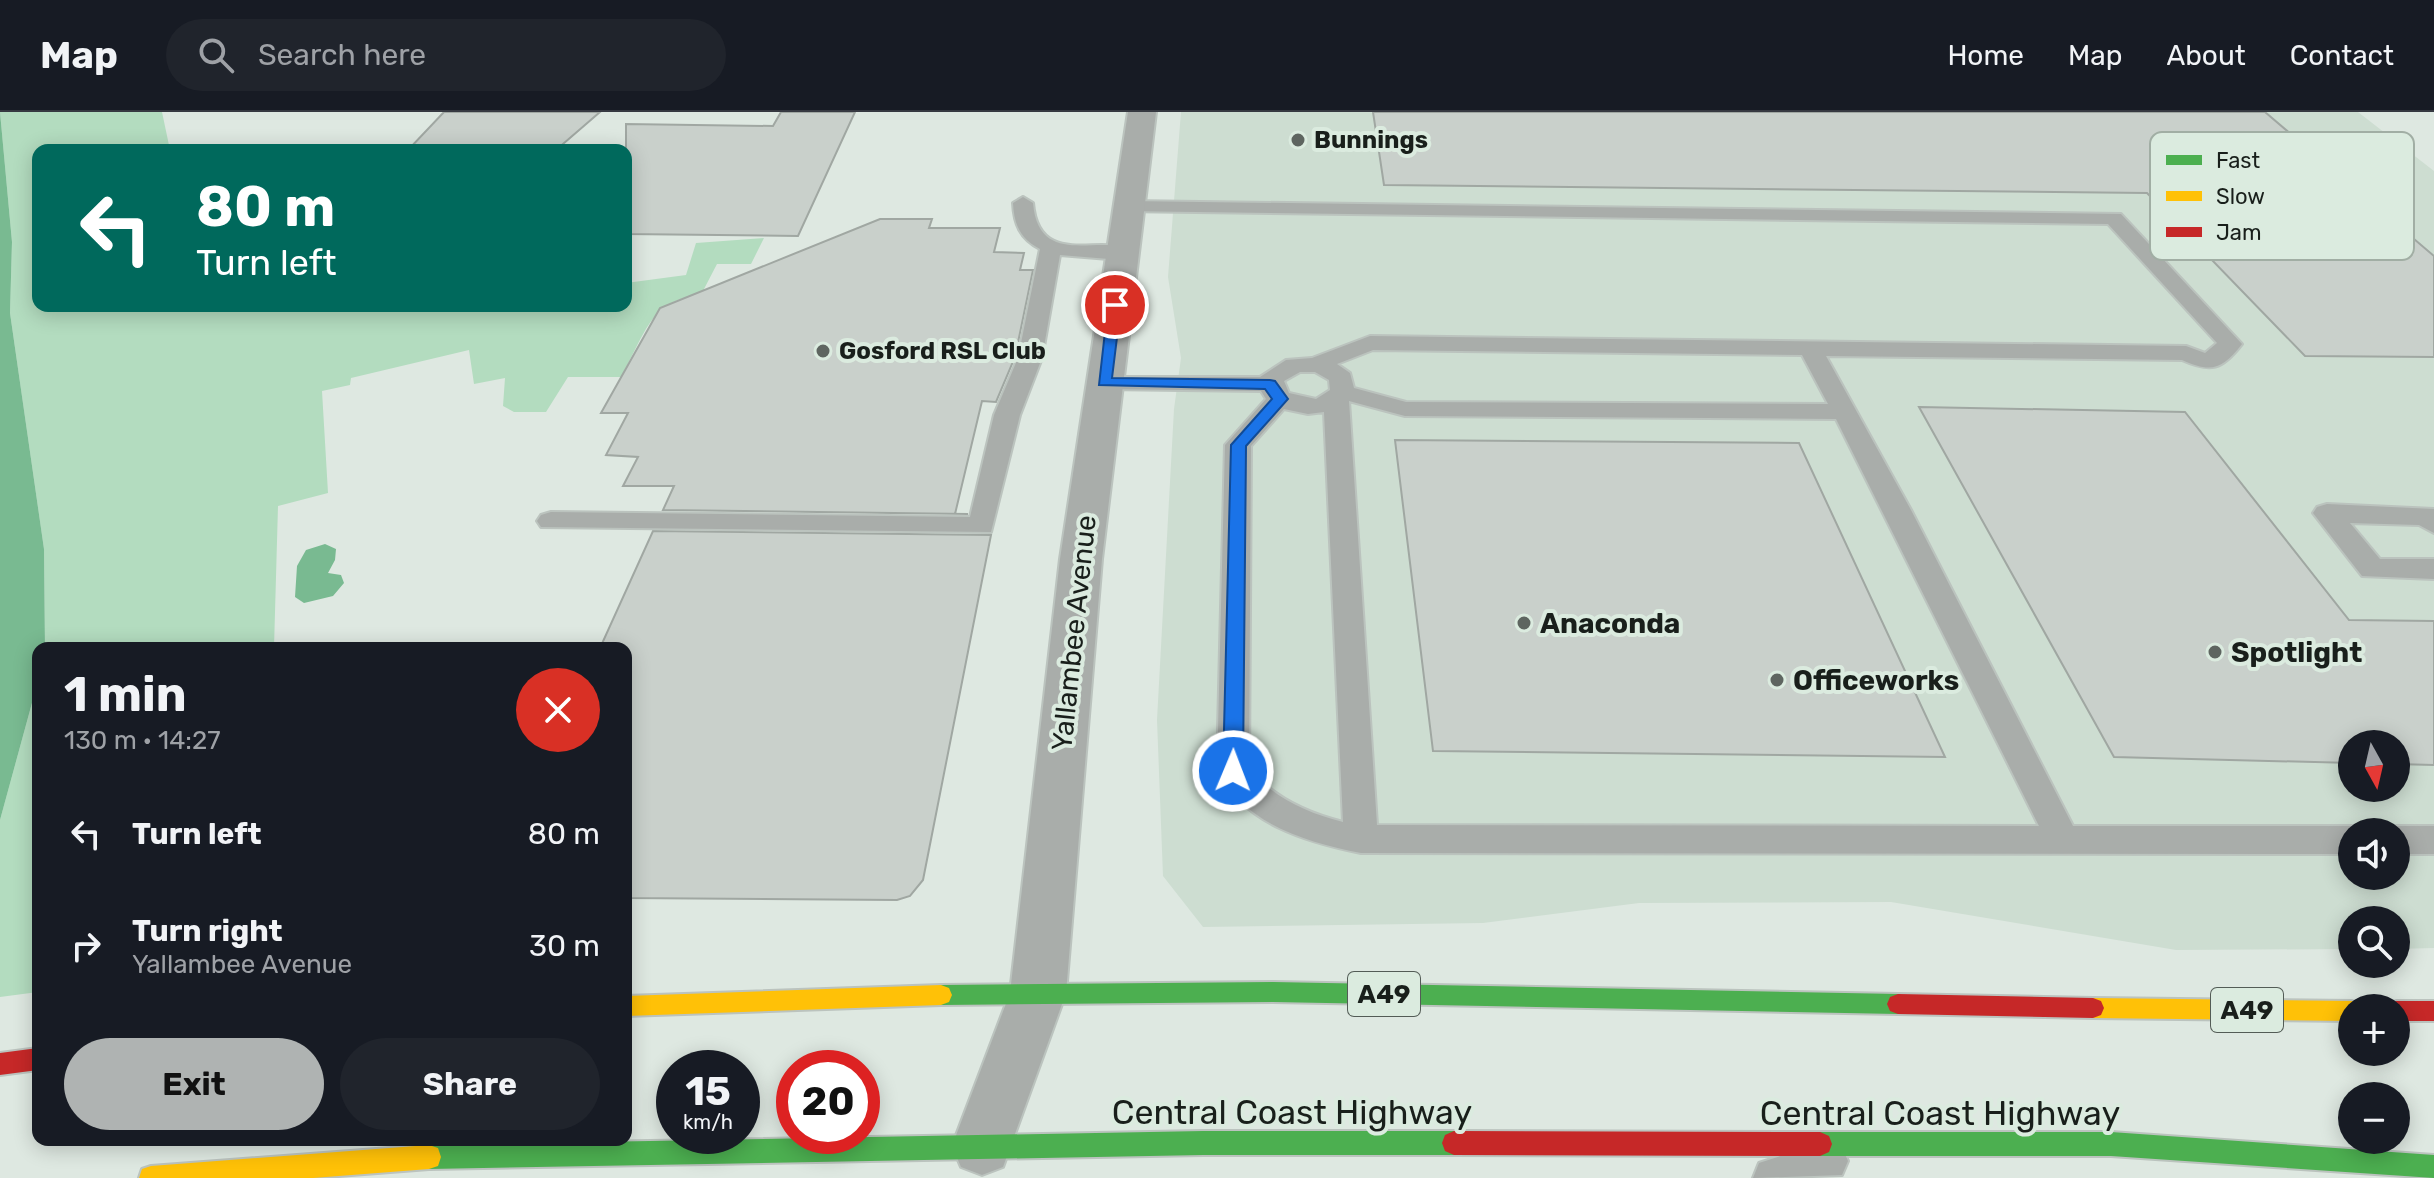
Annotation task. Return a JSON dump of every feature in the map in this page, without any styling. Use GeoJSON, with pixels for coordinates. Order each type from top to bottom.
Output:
{"type":"FeatureCollection","features":[{"type":"Feature","properties":{"kind":"highway","name":"A49"},"geometry":{"type":"LineString","coordinates":[[632,1006],[883,995],[1038,993],[1580,995],[1907,1005],[2338,1011]]}},
{"type":"Feature","properties":{"kind":"highway"},"geometry":{"type":"LineString","coordinates":[[2410,1011],[2434,1011]]}},
{"type":"Feature","properties":{"kind":"highway"},"geometry":{"type":"LineString","coordinates":[[0,1064],[32,1060]]}},
{"type":"Feature","properties":{"kind":"highway","name":"Central Coast Highway"},"geometry":{"type":"LineString","coordinates":[[151,1178],[471,1166],[979,1162],[1203,1143],[2111,1144],[2434,1167]]}},
{"type":"Feature","properties":{"kind":"street","name":"Yallambee Avenue"},"geometry":{"type":"LineString","coordinates":[[979,1162],[1038,993],[1081,559],[1142,112]]}},
{"type":"Feature","properties":{"kind":"lane"},"geometry":{"type":"LineString","coordinates":[[1023,203],[1024,227],[1051,246],[1072,253],[1121,254]]}},
{"type":"Feature","properties":{"kind":"lane"},"geometry":{"type":"LineString","coordinates":[[1128,207],[2114,218],[2150,257]]}},
{"type":"Feature","properties":{"kind":"lane"},"geometry":{"type":"LineString","coordinates":[[551,521],[981,526],[1007,415],[1030,358],[1051,246]]}},
{"type":"Feature","properties":{"kind":"lane"},"geometry":{"type":"LineString","coordinates":[[2153,260],[2230,344],[2208,363],[2186,353],[1370,343],[1315,365],[1284,368],[1276,372],[1275,392],[1238,445],[1233,771],[1260,803],[1323,832],[1361,839],[2338,840]]}},
{"type":"Feature","properties":{"kind":"lane"},"geometry":{"type":"LineString","coordinates":[[1810,348],[2064,842]]}},
{"type":"Feature","properties":{"kind":"lane"},"geometry":{"type":"LineString","coordinates":[[1315,365],[1341,378],[1339,395],[1361,839]]}},
{"type":"Feature","properties":{"kind":"lane"},"geometry":{"type":"LineString","coordinates":[[1104,382],[1275,392],[1290,404],[1316,406],[1339,395],[1405,409],[1845,412]]}},
{"type":"Feature","properties":{"kind":"lane"},"geometry":{"type":"LineString","coordinates":[[2434,524],[2426,516],[2327,513],[2372,569],[2434,569]]}},
{"type":"Feature","properties":{"kind":"lane"},"geometry":{"type":"LineString","coordinates":[[2410,840],[2434,840]]}},
{"type":"Feature","properties":{"kind":"lane"},"geometry":{"type":"LineString","coordinates":[[1774,1178],[1882,1144]]}},
{"type":"Feature","properties":{"kind":"shaded area"},"geometry":{"type":"Polygon","coordinates":[[[0,112],[162,112],[169,144],[32,144],[32,312],[632,312],[632,282],[686,275],[696,243],[764,238],[751,264],[717,264],[704,289],[723,290],[721,294],[680,299],[656,315],[621,377],[568,377],[546,412],[514,412],[503,406],[505,378],[474,384],[469,350],[351,378],[350,385],[322,391],[328,493],[278,506],[274,642],[45,642],[44,549],[10,313],[12,242],[0,112]]]}},
{"type":"Feature","properties":{"kind":"shaded area"},"geometry":{"type":"Polygon","coordinates":[[[0,112],[12,242],[10,313],[44,549],[45,642],[32,642],[32,703],[0,820],[0,112]]]}},
{"type":"Feature","properties":{"kind":"shaded area"},"geometry":{"type":"Polygon","coordinates":[[[1181,112],[2358,112],[2384,132],[2150,132],[2150,260],[2414,260],[2414,155],[2434,171],[2434,948],[2410,949],[2410,906],[2338,906],[2338,949],[2176,950],[1891,902],[1639,903],[1483,923],[1203,927],[1163,876],[1157,720],[1174,409],[1181,358],[1168,277],[1181,112]]]}},
{"type":"Feature","properties":{"kind":"shaded area"},"geometry":{"type":"Polygon","coordinates":[[[325,544],[336,549],[335,560],[328,573],[341,575],[344,583],[333,596],[304,603],[295,597],[297,566],[306,550],[325,544]]]}},
{"type":"Feature","properties":{"kind":"shaded area"},"geometry":{"type":"Polygon","coordinates":[[[32,703],[32,993],[0,997],[0,820],[32,703]]]}},
{"type":"Feature","properties":{"kind":"building"},"geometry":{"type":"Polygon","coordinates":[[[444,112],[600,112],[563,144],[414,144],[444,112]]]}},
{"type":"Feature","properties":{"kind":"building"},"geometry":{"type":"Polygon","coordinates":[[[781,112],[855,112],[798,236],[632,234],[632,144],[626,144],[626,124],[773,126],[781,112]]]}},
{"type":"Feature","properties":{"kind":"building"},"geometry":{"type":"Polygon","coordinates":[[[1373,112],[2265,112],[2288,132],[2150,132],[2150,196],[2147,193],[1384,185],[1373,112]]]}},
{"type":"Feature","properties":{"kind":"building","name":"Gosford RSL Club"},"geometry":{"type":"Polygon","coordinates":[[[880,219],[932,219],[929,228],[1000,228],[994,252],[1024,253],[1020,270],[1033,270],[1015,357],[996,402],[982,401],[955,514],[663,510],[674,486],[623,486],[638,457],[606,455],[628,413],[601,413],[660,308],[880,219]]]}},
{"type":"Feature","properties":{"kind":"building"},"geometry":{"type":"Polygon","coordinates":[[[2414,239],[2434,256],[2434,357],[2305,356],[2212,260],[2414,260],[2414,239]]]}},
{"type":"Feature","properties":{"kind":"building","name":"Spotlight"},"geometry":{"type":"Polygon","coordinates":[[[1919,407],[2185,412],[2349,620],[2434,621],[2434,765],[2410,764],[2410,730],[2338,730],[2338,763],[2114,757],[1919,407]]]}},
{"type":"Feature","properties":{"kind":"building"},"geometry":{"type":"Polygon","coordinates":[[[1395,440],[1799,443],[1945,757],[1433,751],[1395,440]]]}},
{"type":"Feature","properties":{"kind":"building"},"geometry":{"type":"Polygon","coordinates":[[[653,531],[991,535],[923,880],[910,896],[897,900],[632,898],[632,642],[603,642],[653,531]]]}},
{"type":"Feature","properties":{"kind":"traffic: fast"},"geometry":{"type":"LineString","coordinates":[[941,995],[1273,992],[1898,1004]]}},
{"type":"Feature","properties":{"kind":"traffic: fast"},"geometry":{"type":"LineString","coordinates":[[429,1157],[1203,1143],[1454,1143]]}},
{"type":"Feature","properties":{"kind":"traffic: fast"},"geometry":{"type":"LineString","coordinates":[[1820,1144],[2111,1144],[2434,1167]]}},
{"type":"Feature","properties":{"kind":"traffic: slow"},"geometry":{"type":"LineString","coordinates":[[632,1006],[941,995]]}},
{"type":"Feature","properties":{"kind":"traffic: slow"},"geometry":{"type":"LineString","coordinates":[[2093,1008],[2338,1011]]}},
{"type":"Feature","properties":{"kind":"traffic: slow"},"geometry":{"type":"LineString","coordinates":[[151,1178],[429,1157]]}},
{"type":"Feature","properties":{"kind":"traffic: jam"},"geometry":{"type":"LineString","coordinates":[[1898,1004],[2093,1008]]}},
{"type":"Feature","properties":{"kind":"traffic: jam"},"geometry":{"type":"LineString","coordinates":[[2410,1011],[2434,1011]]}},
{"type":"Feature","properties":{"kind":"traffic: jam"},"geometry":{"type":"LineString","coordinates":[[0,1064],[32,1060]]}},
{"type":"Feature","properties":{"kind":"traffic: jam"},"geometry":{"type":"LineString","coordinates":[[1454,1143],[1820,1144]]}},
{"type":"Feature","properties":{"kind":"place","name":"Bunnings"},"geometry":{"type":"Point","coordinates":[1298,140]}},
{"type":"Feature","properties":{"kind":"place","name":"Gosford RSL Club"},"geometry":{"type":"Point","coordinates":[823,351]}},
{"type":"Feature","properties":{"kind":"place","name":"Anaconda"},"geometry":{"type":"Point","coordinates":[1524,623]}},
{"type":"Feature","properties":{"kind":"place","name":"Spotlight"},"geometry":{"type":"Point","coordinates":[2215,652]}},
{"type":"Feature","properties":{"kind":"place","name":"Officeworks"},"geometry":{"type":"Point","coordinates":[1777,680]}},
{"type":"Feature","properties":{"kind":"route"},"geometry":{"type":"LineString","coordinates":[[1115,305],[1104,382],[1270,384],[1273,393],[1280,399],[1238,445],[1233,771]]}}]}
